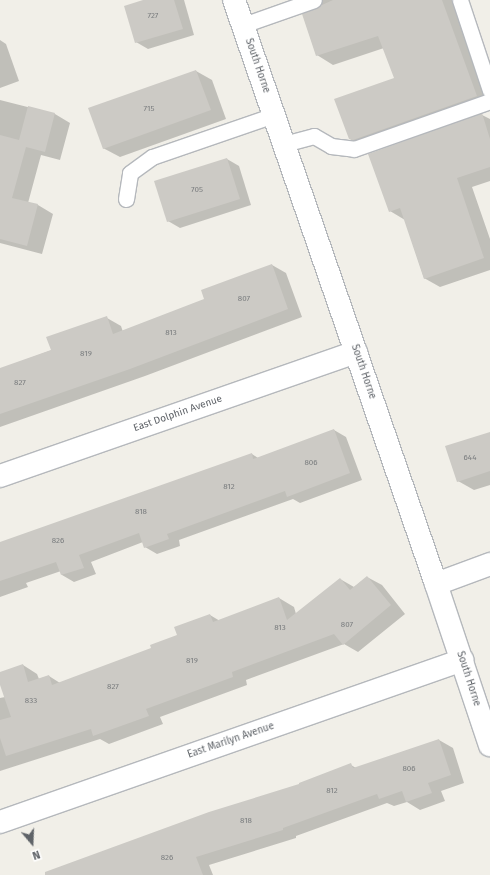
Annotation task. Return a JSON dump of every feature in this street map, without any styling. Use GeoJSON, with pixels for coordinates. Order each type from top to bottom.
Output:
{"type":"FeatureCollection","features":[{"type":"Feature","properties":{"kind":"street","name":"South Horne"},"geometry":{"type":"LineString","coordinates":[[234,0],[436,584],[490,745]]}},
{"type":"Feature","properties":{"kind":"street","name":"East Dolphin Avenue"},"geometry":{"type":"LineString","coordinates":[[0,476],[356,352]]}},
{"type":"Feature","properties":{"kind":"street"},"geometry":{"type":"LineString","coordinates":[[436,584],[490,564]]}},
{"type":"Feature","properties":{"kind":"street","name":"East Marilyn Avenue"},"geometry":{"type":"LineString","coordinates":[[0,822],[462,660]]}},
{"type":"Feature","properties":{"kind":"lane"},"geometry":{"type":"LineString","coordinates":[[243,25],[314,0]]}},
{"type":"Feature","properties":{"kind":"lane"},"geometry":{"type":"LineString","coordinates":[[460,0],[490,90]]}},
{"type":"Feature","properties":{"kind":"lane"},"geometry":{"type":"LineString","coordinates":[[284,144],[314,136],[331,146],[354,149],[490,101]]}},
{"type":"Feature","properties":{"kind":"lane"},"geometry":{"type":"LineString","coordinates":[[126,199],[130,173],[152,157],[274,115]]}},
{"type":"Feature","properties":{"kind":"building"},"geometry":{"type":"Polygon","coordinates":[[[143,0],[174,0],[183,29],[135,43],[124,6],[143,0]]]}},
{"type":"Feature","properties":{"kind":"building"},"geometry":{"type":"Polygon","coordinates":[[[333,0],[442,0],[477,96],[353,140],[349,139],[334,99],[394,78],[378,36],[316,56],[302,14],[333,0]]]}},
{"type":"Feature","properties":{"kind":"building"},"geometry":{"type":"Polygon","coordinates":[[[196,70],[211,110],[103,149],[88,108],[196,70]]]}},
{"type":"Feature","properties":{"kind":"building"},"geometry":{"type":"Polygon","coordinates":[[[28,106],[55,113],[45,152],[26,147],[12,198],[38,204],[27,246],[0,239],[0,135],[19,140],[28,106]]]}},
{"type":"Feature","properties":{"kind":"building"},"geometry":{"type":"Polygon","coordinates":[[[482,113],[490,139],[490,167],[457,178],[484,258],[424,279],[400,208],[389,212],[368,154],[482,113]]]}},
{"type":"Feature","properties":{"kind":"building"},"geometry":{"type":"Polygon","coordinates":[[[227,158],[240,199],[167,222],[154,181],[227,158]]]}},
{"type":"Feature","properties":{"kind":"building"},"geometry":{"type":"Polygon","coordinates":[[[272,264],[288,309],[130,369],[0,414],[0,368],[51,350],[46,337],[107,316],[113,334],[204,299],[201,290],[272,264]]]}},
{"type":"Feature","properties":{"kind":"building"},"geometry":{"type":"Polygon","coordinates":[[[334,429],[350,473],[287,497],[285,491],[167,534],[169,539],[144,548],[139,533],[79,555],[84,568],[61,575],[56,562],[0,581],[0,542],[252,453],[253,459],[334,429]]]}},
{"type":"Feature","properties":{"kind":"building"},"geometry":{"type":"Polygon","coordinates":[[[490,432],[490,471],[457,482],[445,446],[490,432]]]}},
{"type":"Feature","properties":{"kind":"building"},"geometry":{"type":"Polygon","coordinates":[[[367,576],[391,605],[343,645],[334,634],[232,672],[233,677],[146,709],[149,716],[93,736],[91,729],[6,756],[0,738],[0,720],[11,717],[0,685],[0,672],[23,664],[28,682],[49,675],[52,685],[151,648],[150,645],[177,635],[174,627],[210,614],[213,622],[279,597],[287,620],[340,578],[350,590],[367,576]]]}},
{"type":"Feature","properties":{"kind":"building"},"geometry":{"type":"Polygon","coordinates":[[[439,739],[451,775],[428,783],[432,793],[406,802],[402,791],[379,799],[377,794],[283,828],[283,830],[196,857],[203,875],[45,875],[45,872],[209,812],[299,784],[351,763],[353,768],[439,739]]]}}]}
